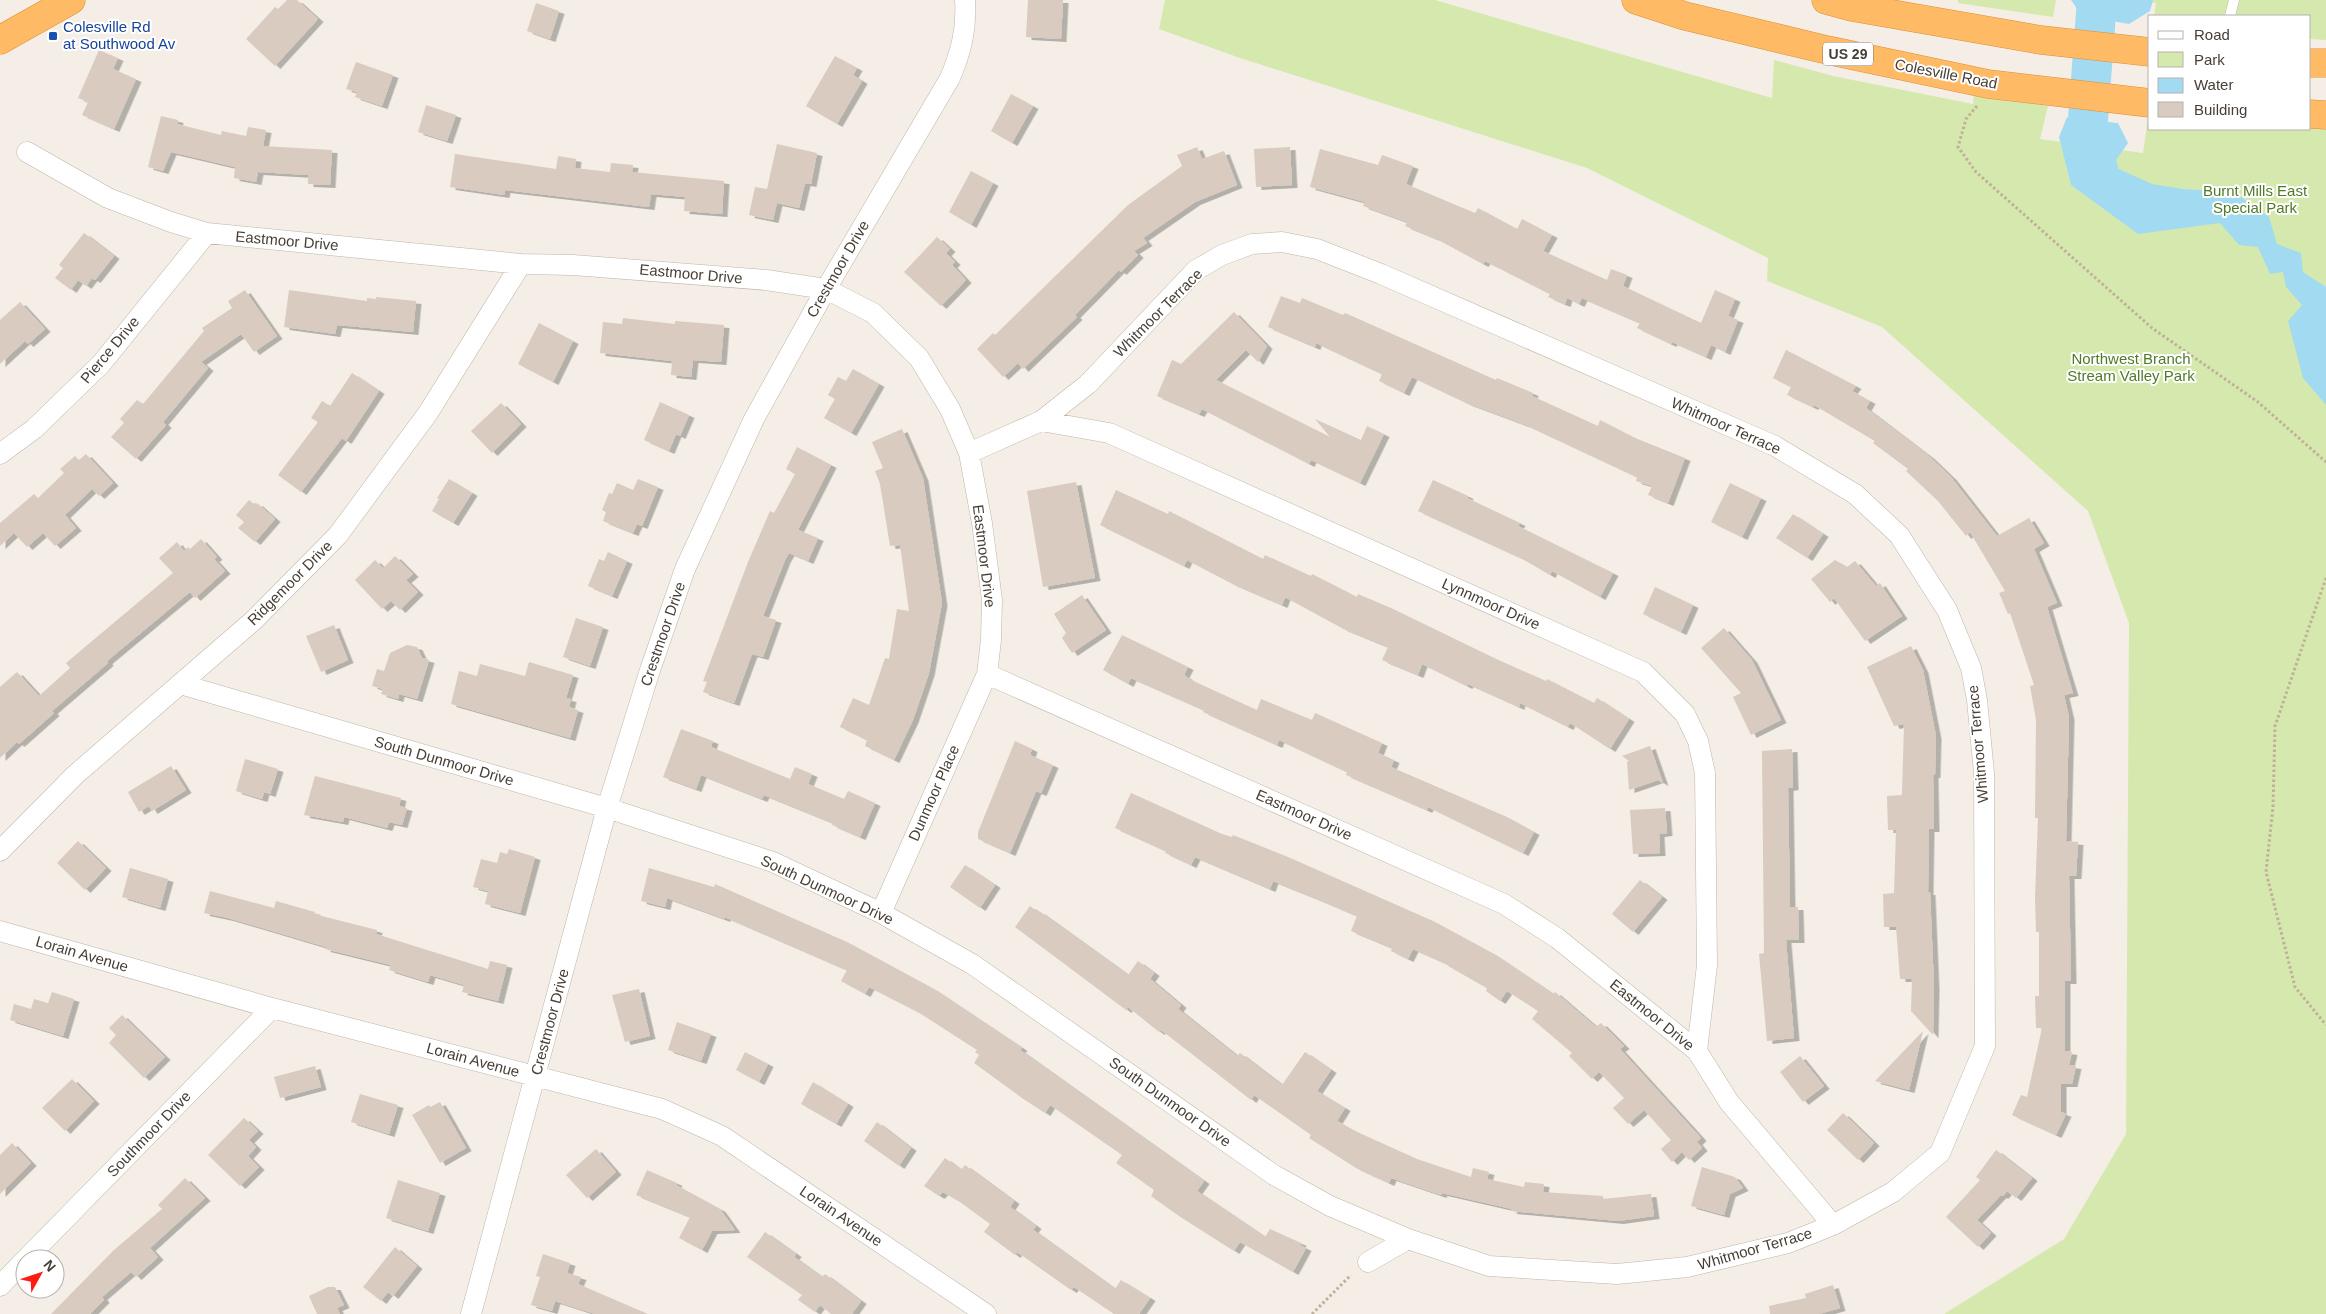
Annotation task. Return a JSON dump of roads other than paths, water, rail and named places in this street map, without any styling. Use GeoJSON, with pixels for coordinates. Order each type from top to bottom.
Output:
{"type":"FeatureCollection","features":[{"type":"Feature","properties":{"kind":"highway"},"geometry":{"type":"LineString","coordinates":[[0,40],[72,0]]}},
{"type":"Feature","properties":{"kind":"highway","name":"Colesville Road"},"geometry":{"type":"LineString","coordinates":[[1636,0],[1685,16],[1827,50],[1988,84],[2137,102]]}},
{"type":"Feature","properties":{"kind":"highway"},"geometry":{"type":"LineString","coordinates":[[1826,0],[1852,7],[2080,44],[2143,51]]}},
{"type":"Feature","properties":{"kind":"highway"},"geometry":{"type":"LineString","coordinates":[[2311,63],[2326,63]]}},
{"type":"Feature","properties":{"kind":"highway"},"geometry":{"type":"LineString","coordinates":[[2311,114],[2326,115]]}},
{"type":"Feature","properties":{"kind":"street","name":"Crestmoor Drive"},"geometry":{"type":"LineString","coordinates":[[470,1314],[536,1076],[607,808],[650,670],[685,569],[754,419],[826,289],[950,78],[962,50],[966,18],[965,0]]}},
{"type":"Feature","properties":{"kind":"street","name":"Eastmoor Drive"},"geometry":{"type":"LineString","coordinates":[[27,152],[108,198],[171,222],[207,233],[522,264],[574,265],[766,280],[826,289],[873,313],[919,358],[950,409],[969,453],[982,523],[992,600],[991,640],[987,674],[1504,904],[1556,938],[1697,1050],[1729,1102],[1833,1225]]}},
{"type":"Feature","properties":{"kind":"street","name":"Pierce Drive"},"geometry":{"type":"LineString","coordinates":[[0,454],[34,429],[102,364],[207,233]]}},
{"type":"Feature","properties":{"kind":"street","name":"Whitmoor Terrace"},"geometry":{"type":"LineString","coordinates":[[1041,421],[1088,384],[1196,270],[1222,255],[1252,244],[1282,242],[1317,250],[1381,274],[1775,446],[1856,494],[1899,535],[1947,610],[1970,668],[1977,700],[1984,772],[1985,1046],[1940,1152],[1893,1192],[1833,1225],[1788,1243],[1687,1267],[1616,1274],[1489,1266],[1408,1239]]}},
{"type":"Feature","properties":{"kind":"street","name":"Ridgemoor Drive"},"geometry":{"type":"LineString","coordinates":[[0,851],[75,775],[254,620],[338,535],[428,413],[522,264]]}},
{"type":"Feature","properties":{"kind":"street"},"geometry":{"type":"LineString","coordinates":[[969,453],[1041,421]]}},
{"type":"Feature","properties":{"kind":"street","name":"Lynnmoor Drive"},"geometry":{"type":"LineString","coordinates":[[1041,421],[1109,433],[1643,672],[1685,714],[1698,741],[1705,773],[1707,965],[1697,1050]]}},
{"type":"Feature","properties":{"kind":"street","name":"Dunmoor Place"},"geometry":{"type":"LineString","coordinates":[[881,913],[987,674]]}},
{"type":"Feature","properties":{"kind":"street","name":"South Dunmoor Drive"},"geometry":{"type":"LineString","coordinates":[[180,684],[607,808],[773,862],[881,913],[972,964],[1274,1175],[1330,1206],[1408,1239]]}},
{"type":"Feature","properties":{"kind":"street","name":"Lorain Avenue"},"geometry":{"type":"LineString","coordinates":[[0,931],[272,1008],[662,1108],[722,1136],[986,1314]]}},
{"type":"Feature","properties":{"kind":"street","name":"Southmoor Drive"},"geometry":{"type":"LineString","coordinates":[[37,1249],[272,1008]]}},
{"type":"Feature","properties":{"kind":"street"},"geometry":{"type":"LineString","coordinates":[[1368,1262],[1408,1239]]}},
{"type":"Feature","properties":{"kind":"street","name":"Southmoor Drive"},"geometry":{"type":"LineString","coordinates":[[0,1286],[15,1271]]}},
{"type":"Feature","properties":{"kind":"lane"},"geometry":{"type":"LineString","coordinates":[[2230,15],[2234,0]]}},
{"type":"Feature","properties":{"kind":"water"},"geometry":{"type":"Polygon","coordinates":[[[2071,0],[2153,0],[2150,11],[2129,24],[2095,18],[2085,20],[2071,0]]]}},
{"type":"Feature","properties":{"kind":"water"},"geometry":{"type":"Polygon","coordinates":[[[2067,117],[2118,123],[2128,143],[2112,166],[2152,184],[2183,189],[2234,192],[2269,217],[2277,244],[2301,253],[2303,272],[2326,287],[2326,405],[2303,378],[2288,321],[2302,305],[2286,287],[2283,272],[2270,274],[2258,247],[2239,245],[2220,223],[2138,234],[2071,185],[2059,137],[2067,117]]]}},
{"type":"Feature","properties":{"kind":"waterway"},"geometry":{"type":"LineString","coordinates":[[2097,0],[2086,146],[2094,167],[2098,169]]}},
{"type":"Feature","properties":{"kind":"place","name":"Colesville Rd at Southwood Av"},"geometry":{"type":"Point","coordinates":[53,36]}},
{"type":"Feature","properties":{"kind":"park label","name":"Burnt Mills East Special Park"},"geometry":{"type":"Point","coordinates":[2255,200]}},
{"type":"Feature","properties":{"kind":"park label","name":"Northwest Branch Stream Valley Park"},"geometry":{"type":"Point","coordinates":[2131,368]}}]}
